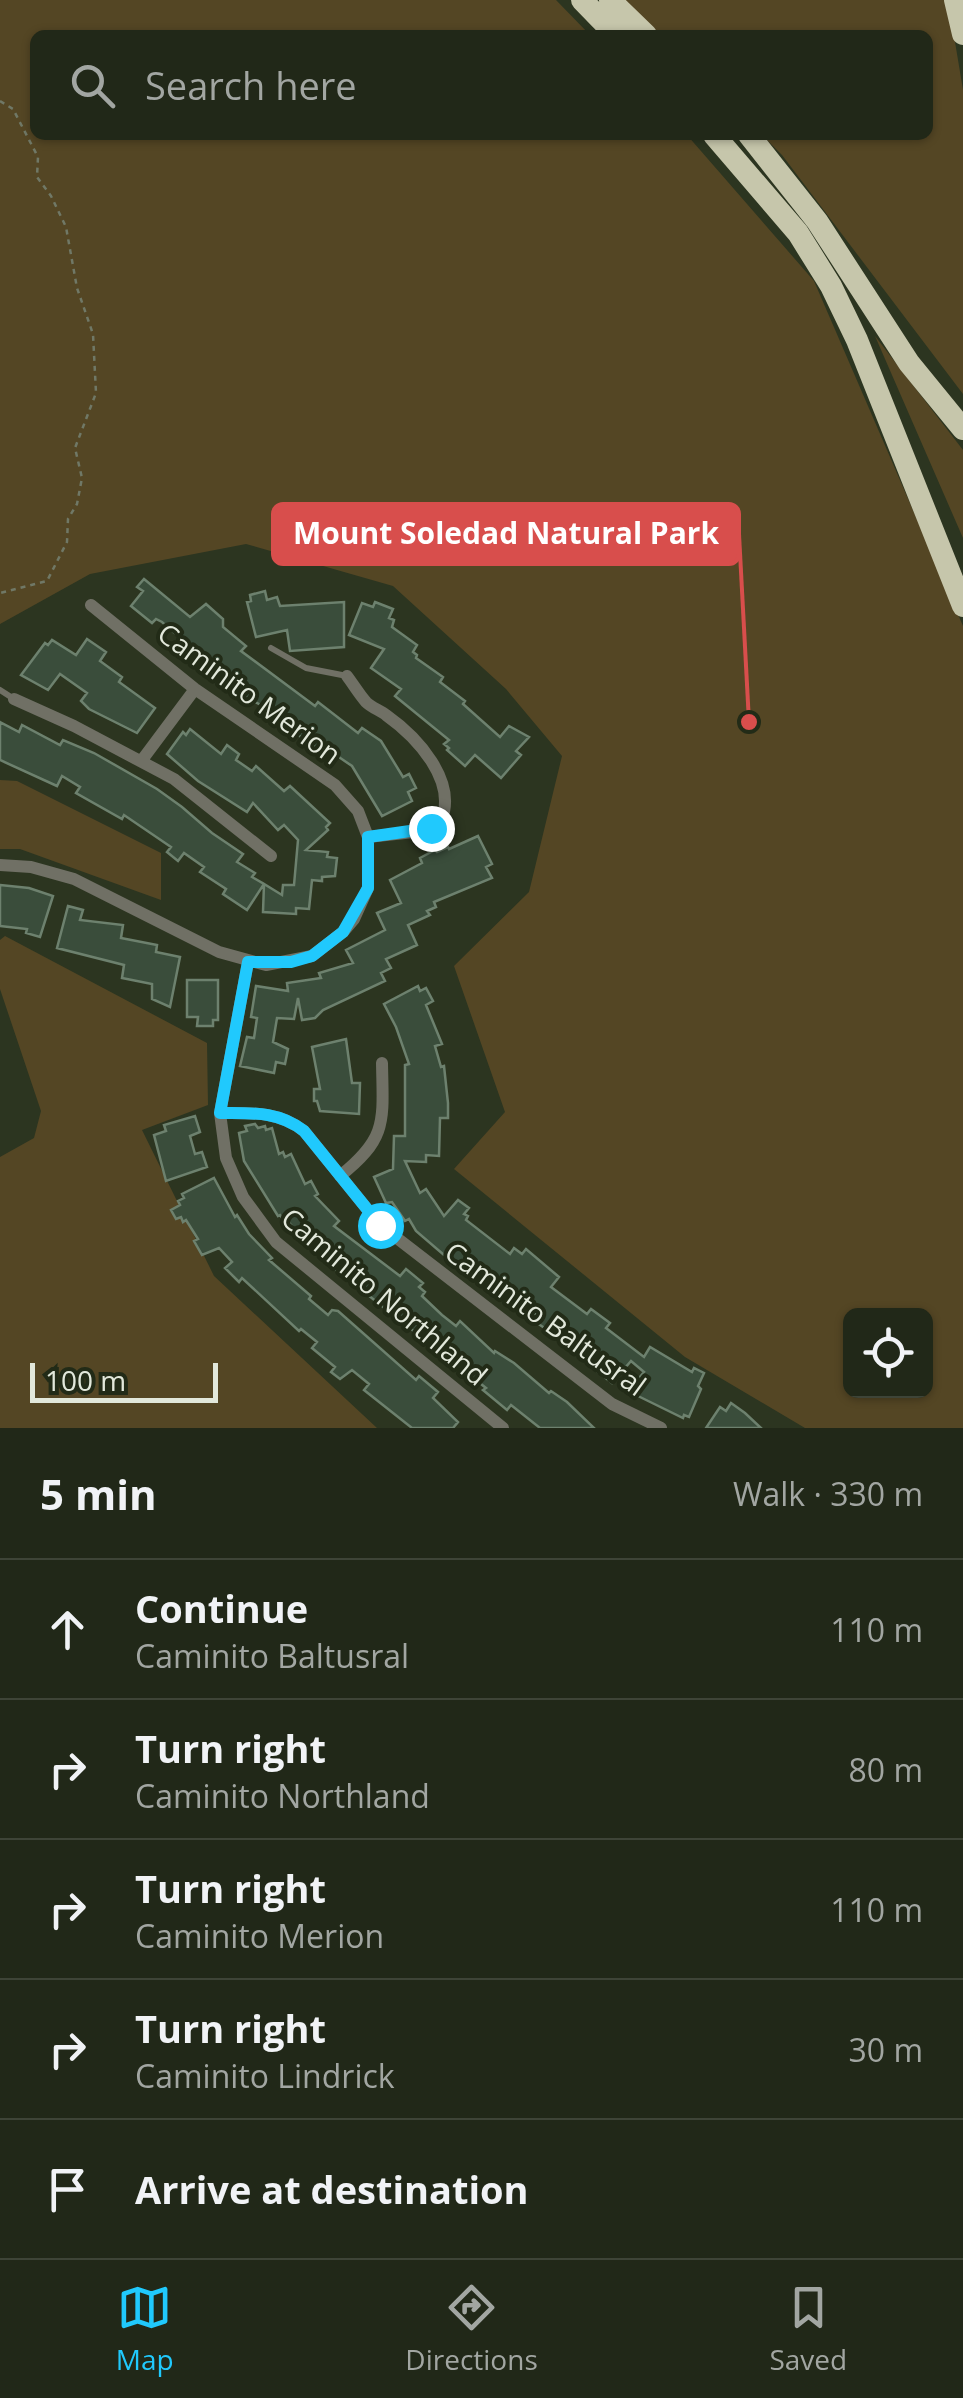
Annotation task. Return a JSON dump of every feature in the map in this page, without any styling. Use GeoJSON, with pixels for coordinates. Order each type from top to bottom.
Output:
{"type":"FeatureCollection","features":[{"type":"Feature","properties":{"kind":"highway"},"geometry":{"type":"LineString","coordinates":[[582,0],[611,30]]}},
{"type":"Feature","properties":{"kind":"highway"},"geometry":{"type":"LineString","coordinates":[[610,0],[641,30]]}},
{"type":"Feature","properties":{"kind":"highway"},"geometry":{"type":"LineString","coordinates":[[955,0],[963,34]]}},
{"type":"Feature","properties":{"kind":"highway"},"geometry":{"type":"LineString","coordinates":[[718,140],[789,221],[831,286],[857,340],[963,606]]}},
{"type":"Feature","properties":{"kind":"highway"},"geometry":{"type":"LineString","coordinates":[[753,140],[817,221],[909,363],[963,429]]}},
{"type":"Feature","properties":{"kind":"highway"},"geometry":{"type":"LineString","coordinates":[[940,550],[963,620]]}},
{"type":"Feature","properties":{"kind":"street","name":"Caminito Merion"},"geometry":{"type":"LineString","coordinates":[[91,605],[195,690],[335,785],[358,811],[368,837]]}},
{"type":"Feature","properties":{"kind":"street"},"geometry":{"type":"LineString","coordinates":[[0,864],[31,867],[74,879],[219,952],[248,962],[291,962],[312,956],[343,932],[368,888],[368,837],[423,831],[442,821],[446,812],[443,780],[419,744],[386,714],[368,704],[347,676]]}},
{"type":"Feature","properties":{"kind":"street"},"geometry":{"type":"LineString","coordinates":[[142,760],[195,690]]}},
{"type":"Feature","properties":{"kind":"street"},"geometry":{"type":"LineString","coordinates":[[14,700],[142,760],[188,790],[271,856]]}},
{"type":"Feature","properties":{"kind":"street","name":"Caminito Northland"},"geometry":{"type":"LineString","coordinates":[[248,962],[220,1113],[226,1158],[243,1197],[264,1230],[503,1428]]}},
{"type":"Feature","properties":{"kind":"street"},"geometry":{"type":"LineString","coordinates":[[340,1176],[368,1153],[375,1142],[383,1114],[382,1062]]}},
{"type":"Feature","properties":{"kind":"street","name":"Caminito Baltusral"},"geometry":{"type":"LineString","coordinates":[[220,1113],[266,1113],[290,1120],[304,1131],[355,1198],[396,1237],[612,1404],[661,1428]]}},
{"type":"Feature","properties":{"kind":"lane"},"geometry":{"type":"LineString","coordinates":[[271,648],[306,668],[347,676]]}},
{"type":"Feature","properties":{"kind":"lane"},"geometry":{"type":"LineString","coordinates":[[0,690],[14,700]]}},
{"type":"Feature","properties":{"kind":"path"},"geometry":{"type":"LineString","coordinates":[[0,101],[13,109],[38,157],[38,177],[52,196],[66,228],[76,288],[93,334],[96,393],[76,448],[82,478],[78,504],[68,519],[66,542],[47,581],[0,593]]}},
{"type":"Feature","properties":{"kind":"shaded area"},"geometry":{"type":"Polygon","coordinates":[[[0,0],[556,0],[585,30],[30,30],[30,140],[691,140],[814,281],[963,626],[963,1428],[805,1428],[685,1357],[454,1169],[505,1112],[454,966],[529,892],[562,756],[506,689],[393,586],[246,544],[90,574],[0,624],[0,0]]]}},
{"type":"Feature","properties":{"kind":"shaded area"},"geometry":{"type":"Polygon","coordinates":[[[625,0],[948,0],[963,90],[963,394],[767,140],[933,140],[933,30],[655,30],[625,0]]]}},
{"type":"Feature","properties":{"kind":"shaded area"},"geometry":{"type":"Polygon","coordinates":[[[875,336],[963,450],[963,538],[875,336]]]}},
{"type":"Feature","properties":{"kind":"shaded area"},"geometry":{"type":"Polygon","coordinates":[[[0,780],[17,781],[161,853],[161,900],[20,849],[0,849],[0,780]]]}},
{"type":"Feature","properties":{"kind":"shaded area"},"geometry":{"type":"Polygon","coordinates":[[[5,936],[207,1043],[208,1105],[142,1130],[214,1276],[377,1428],[0,1428],[0,1157],[34,1138],[41,1111],[0,989],[0,940],[5,936]]]}},
{"type":"Feature","properties":{"kind":"building"},"geometry":{"type":"Polygon","coordinates":[[[144,579],[190,617],[206,604],[223,619],[223,627],[246,646],[241,651],[315,706],[318,702],[358,733],[362,728],[381,741],[403,777],[409,774],[416,788],[408,792],[412,801],[382,816],[352,766],[315,747],[270,715],[272,711],[242,695],[162,622],[156,619],[152,623],[131,606],[143,591],[137,587],[144,579]]]}},
{"type":"Feature","properties":{"kind":"building"},"geometry":{"type":"Polygon","coordinates":[[[265,591],[267,600],[277,597],[280,606],[344,602],[344,647],[290,651],[287,630],[256,637],[247,602],[251,601],[250,595],[265,591]]]}},
{"type":"Feature","properties":{"kind":"building"},"geometry":{"type":"Polygon","coordinates":[[[375,602],[393,609],[389,618],[394,620],[392,627],[417,645],[413,652],[416,658],[443,677],[440,682],[500,737],[509,726],[529,737],[516,751],[521,755],[501,778],[475,755],[465,766],[447,750],[444,744],[449,740],[395,696],[401,689],[371,668],[384,649],[349,635],[362,603],[373,607],[375,602]]]}},
{"type":"Feature","properties":{"kind":"building"},"geometry":{"type":"Polygon","coordinates":[[[87,639],[106,652],[100,661],[122,677],[119,682],[155,708],[137,733],[89,709],[81,701],[87,693],[60,674],[48,690],[21,675],[45,643],[48,645],[52,640],[76,655],[87,639]]]}},
{"type":"Feature","properties":{"kind":"building"},"geometry":{"type":"Polygon","coordinates":[[[0,722],[19,732],[22,725],[60,745],[63,740],[94,753],[182,807],[243,854],[237,862],[264,884],[247,910],[223,894],[226,889],[200,872],[204,867],[184,853],[178,861],[167,852],[171,847],[124,815],[122,819],[76,793],[80,787],[62,776],[57,786],[0,760],[0,722]]]}},
{"type":"Feature","properties":{"kind":"building"},"geometry":{"type":"Polygon","coordinates":[[[190,729],[221,754],[227,745],[239,754],[236,760],[252,771],[256,766],[284,791],[290,786],[330,823],[328,830],[306,850],[328,852],[327,857],[337,858],[335,876],[312,880],[309,909],[296,908],[296,914],[263,912],[264,884],[282,895],[283,885],[294,885],[298,840],[284,825],[278,830],[253,803],[247,812],[198,781],[167,754],[183,732],[186,735],[190,729]]]}},
{"type":"Feature","properties":{"kind":"building"},"geometry":{"type":"Polygon","coordinates":[[[478,836],[492,864],[486,867],[492,878],[434,902],[436,907],[427,911],[430,915],[408,925],[417,945],[386,959],[391,968],[381,973],[385,981],[323,1010],[315,1018],[302,1020],[298,998],[294,1019],[277,1018],[273,1042],[288,1049],[285,1064],[276,1062],[274,1073],[240,1066],[247,1037],[254,1038],[257,1018],[251,1017],[256,986],[288,991],[287,983],[321,978],[319,973],[353,963],[346,950],[385,930],[377,913],[401,903],[390,880],[422,863],[420,858],[435,850],[449,849],[478,836]]]}},
{"type":"Feature","properties":{"kind":"building"},"geometry":{"type":"Polygon","coordinates":[[[0,885],[53,896],[40,937],[26,933],[27,929],[0,926],[0,885]]]}},
{"type":"Feature","properties":{"kind":"building"},"geometry":{"type":"Polygon","coordinates":[[[68,906],[83,910],[80,920],[123,925],[121,938],[157,945],[156,952],[180,957],[170,1007],[152,999],[152,984],[122,978],[124,965],[57,948],[68,906]]]}},
{"type":"Feature","properties":{"kind":"building"},"geometry":{"type":"Polygon","coordinates":[[[187,980],[218,980],[218,1020],[213,1020],[213,1026],[197,1026],[198,1017],[187,1017],[187,980]]]}},
{"type":"Feature","properties":{"kind":"building"},"geometry":{"type":"Polygon","coordinates":[[[418,986],[420,991],[426,988],[433,1001],[426,1005],[442,1044],[435,1046],[441,1067],[444,1066],[448,1103],[448,1118],[440,1118],[439,1156],[426,1155],[426,1162],[405,1161],[420,1193],[426,1189],[444,1216],[458,1200],[469,1208],[464,1214],[468,1216],[466,1220],[510,1254],[514,1248],[522,1254],[526,1249],[559,1277],[551,1287],[587,1314],[591,1309],[610,1323],[606,1328],[644,1357],[650,1347],[692,1372],[694,1368],[704,1373],[689,1417],[683,1418],[636,1395],[644,1372],[631,1361],[612,1383],[568,1348],[570,1345],[537,1323],[541,1318],[482,1274],[477,1278],[444,1255],[416,1231],[409,1219],[405,1221],[392,1202],[386,1203],[374,1177],[393,1169],[394,1136],[405,1136],[405,1065],[409,1064],[384,1004],[418,986]]]}},
{"type":"Feature","properties":{"kind":"building"},"geometry":{"type":"Polygon","coordinates":[[[346,1039],[352,1083],[360,1083],[359,1114],[320,1111],[314,1101],[314,1089],[320,1089],[312,1047],[346,1039]]]}},
{"type":"Feature","properties":{"kind":"building"},"geometry":{"type":"Polygon","coordinates":[[[195,1116],[200,1132],[190,1136],[195,1154],[202,1152],[207,1167],[166,1181],[154,1135],[166,1131],[164,1125],[195,1116]]]}},
{"type":"Feature","properties":{"kind":"building"},"geometry":{"type":"Polygon","coordinates":[[[255,1124],[258,1128],[265,1126],[266,1130],[272,1128],[279,1154],[291,1154],[305,1184],[311,1181],[318,1194],[315,1196],[339,1221],[334,1226],[400,1276],[406,1269],[423,1283],[419,1287],[425,1292],[422,1296],[442,1315],[456,1326],[460,1321],[494,1353],[567,1402],[594,1428],[540,1428],[511,1405],[507,1410],[483,1390],[486,1388],[321,1258],[278,1216],[244,1161],[239,1133],[247,1131],[245,1126],[255,1124]]]}},
{"type":"Feature","properties":{"kind":"building"},"geometry":{"type":"Polygon","coordinates":[[[214,1178],[235,1217],[272,1258],[269,1260],[328,1315],[332,1310],[338,1311],[416,1380],[419,1376],[438,1392],[433,1398],[458,1422],[453,1428],[412,1428],[364,1390],[369,1384],[352,1370],[340,1379],[331,1372],[335,1367],[312,1348],[317,1342],[225,1268],[232,1262],[219,1248],[202,1255],[194,1241],[198,1239],[186,1220],[176,1219],[171,1210],[180,1205],[182,1194],[214,1178]]]}},
{"type":"Feature","properties":{"kind":"building"},"geometry":{"type":"Polygon","coordinates":[[[731,1403],[761,1428],[706,1428],[720,1407],[726,1411],[731,1403]]]}},
{"type":"Feature","properties":{"kind":"place","name":"Mount Soledad Natural Park"},"geometry":{"type":"Point","coordinates":[749,722]}},
{"type":"Feature","properties":{"kind":"route"},"geometry":{"type":"LineString","coordinates":[[380,1225],[304,1131],[290,1120],[266,1113],[220,1113],[248,962],[266,965],[312,956],[354,919],[368,888],[368,837],[431,828]]}}]}
